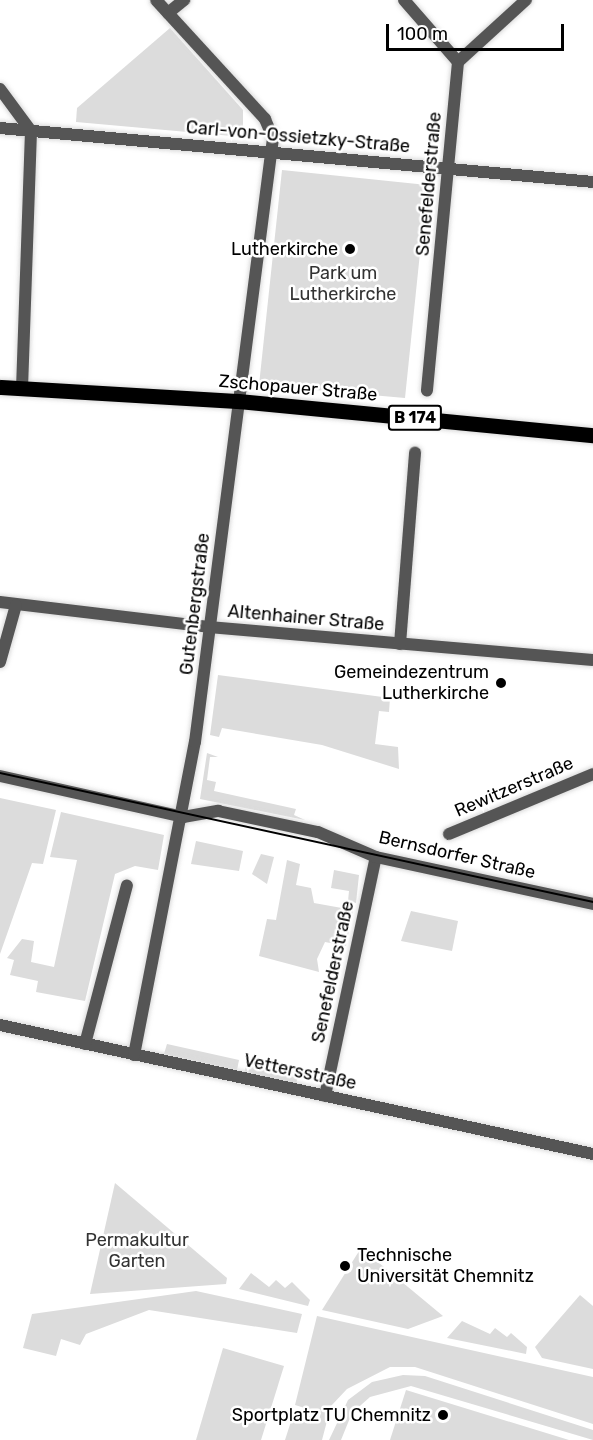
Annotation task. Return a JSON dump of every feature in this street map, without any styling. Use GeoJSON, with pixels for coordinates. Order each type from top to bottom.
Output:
{"type":"FeatureCollection","features":[{"type":"Feature","properties":{"kind":"main road","name":"Zschopauer Straße"},"geometry":{"type":"LineString","coordinates":[[0,387],[238,401],[593,435]]}},
{"type":"Feature","properties":{"kind":"street","name":"Gutenbergstraße"},"geometry":{"type":"LineString","coordinates":[[134,1055],[183,817],[270,153],[271,127],[156,0]]}},
{"type":"Feature","properties":{"kind":"street"},"geometry":{"type":"LineString","coordinates":[[168,14],[184,0]]}},
{"type":"Feature","properties":{"kind":"street"},"geometry":{"type":"LineString","coordinates":[[404,0],[458,62],[526,0]]}},
{"type":"Feature","properties":{"kind":"street","name":"Senefelderstraße"},"geometry":{"type":"LineString","coordinates":[[427,391],[450,169],[458,62]]}},
{"type":"Feature","properties":{"kind":"street"},"geometry":{"type":"LineString","coordinates":[[0,89],[31,131],[22,387]]}},
{"type":"Feature","properties":{"kind":"street","name":"Carl-von-Ossietzky-Straße"},"geometry":{"type":"LineString","coordinates":[[0,128],[593,182]]}},
{"type":"Feature","properties":{"kind":"street"},"geometry":{"type":"LineString","coordinates":[[400,644],[415,453]]}},
{"type":"Feature","properties":{"kind":"street","name":"Altenhainer Straße"},"geometry":{"type":"LineString","coordinates":[[0,602],[209,627],[593,660]]}},
{"type":"Feature","properties":{"kind":"street"},"geometry":{"type":"LineString","coordinates":[[0,662],[16,605]]}},
{"type":"Feature","properties":{"kind":"street","name":"Rewitzerstraße"},"geometry":{"type":"LineString","coordinates":[[449,834],[593,774]]}},
{"type":"Feature","properties":{"kind":"street","name":"Bernsdorfer Straße"},"geometry":{"type":"LineString","coordinates":[[0,776],[183,817],[218,811],[318,832],[376,857],[593,904]]}},
{"type":"Feature","properties":{"kind":"street","name":"Senefelderstraße"},"geometry":{"type":"LineString","coordinates":[[325,1096],[376,857]]}},
{"type":"Feature","properties":{"kind":"street"},"geometry":{"type":"LineString","coordinates":[[85,1044],[127,885]]}},
{"type":"Feature","properties":{"kind":"street","name":"Vettersstraße"},"geometry":{"type":"LineString","coordinates":[[0,1025],[593,1154]]}},
{"type":"Feature","properties":{"kind":"green space"},"geometry":{"type":"Polygon","coordinates":[[[170,28],[243,110],[243,137],[76,122],[77,108],[170,28]]]}},
{"type":"Feature","properties":{"kind":"green space","name":"Park um Lutherkirche"},"geometry":{"type":"Polygon","coordinates":[[[282,170],[427,185],[405,398],[259,385],[282,170]]]}},
{"type":"Feature","properties":{"kind":"green space"},"geometry":{"type":"Polygon","coordinates":[[[218,675],[390,698],[389,712],[379,711],[375,744],[398,747],[399,769],[322,745],[222,728],[219,737],[210,735],[218,675]]]}},
{"type":"Feature","properties":{"kind":"green space"},"geometry":{"type":"Polygon","coordinates":[[[207,753],[218,757],[210,757],[207,780],[216,782],[214,791],[296,809],[294,815],[305,820],[200,799],[207,753]]]}},
{"type":"Feature","properties":{"kind":"green space"},"geometry":{"type":"Polygon","coordinates":[[[0,798],[56,810],[43,864],[32,863],[0,954],[0,798]]]}},
{"type":"Feature","properties":{"kind":"green space"},"geometry":{"type":"Polygon","coordinates":[[[61,812],[164,835],[158,870],[135,866],[115,874],[85,1001],[36,992],[38,981],[10,975],[14,960],[7,958],[22,939],[34,941],[31,962],[54,967],[77,860],[50,857],[61,812]]]}},
{"type":"Feature","properties":{"kind":"green space"},"geometry":{"type":"Polygon","coordinates":[[[196,841],[243,851],[239,871],[191,864],[196,841]]]}},
{"type":"Feature","properties":{"kind":"green space"},"geometry":{"type":"Polygon","coordinates":[[[261,854],[274,857],[267,884],[252,874],[261,854]]]}},
{"type":"Feature","properties":{"kind":"green space"},"geometry":{"type":"Polygon","coordinates":[[[287,860],[300,864],[296,885],[311,888],[314,903],[353,910],[346,946],[325,942],[317,959],[319,972],[259,956],[267,919],[276,920],[287,860]]]}},
{"type":"Feature","properties":{"kind":"green space"},"geometry":{"type":"Polygon","coordinates":[[[334,870],[359,875],[356,903],[348,901],[349,891],[331,888],[334,870]]]}},
{"type":"Feature","properties":{"kind":"green space"},"geometry":{"type":"Polygon","coordinates":[[[411,911],[458,921],[452,951],[401,941],[411,911]]]}},
{"type":"Feature","properties":{"kind":"green space"},"geometry":{"type":"Polygon","coordinates":[[[167,1044],[239,1060],[237,1070],[164,1054],[167,1044]]]}},
{"type":"Feature","properties":{"kind":"green space"},"geometry":{"type":"Polygon","coordinates":[[[246,1062],[298,1073],[296,1087],[245,1071],[246,1062]]]}},
{"type":"Feature","properties":{"kind":"green space","name":"Permakultur Garten"},"geometry":{"type":"Polygon","coordinates":[[[115,1183],[227,1278],[226,1284],[90,1294],[115,1183]]]}},
{"type":"Feature","properties":{"kind":"green space"},"geometry":{"type":"Polygon","coordinates":[[[361,1248],[443,1316],[408,1329],[322,1310],[361,1248]]]}},
{"type":"Feature","properties":{"kind":"green space"},"geometry":{"type":"Polygon","coordinates":[[[251,1273],[269,1287],[276,1280],[285,1288],[292,1282],[310,1300],[308,1306],[239,1289],[251,1273]]]}},
{"type":"Feature","properties":{"kind":"green space"},"geometry":{"type":"Polygon","coordinates":[[[196,1291],[302,1314],[297,1333],[149,1310],[86,1334],[80,1345],[61,1339],[56,1356],[23,1348],[32,1314],[196,1291]]]}},
{"type":"Feature","properties":{"kind":"green space"},"geometry":{"type":"Polygon","coordinates":[[[580,1295],[593,1306],[593,1369],[542,1358],[535,1347],[580,1295]]]}},
{"type":"Feature","properties":{"kind":"green space"},"geometry":{"type":"Polygon","coordinates":[[[317,1316],[593,1377],[593,1424],[415,1367],[390,1367],[347,1389],[331,1406],[322,1440],[285,1440],[294,1412],[319,1419],[321,1413],[295,1405],[317,1316]]]}},
{"type":"Feature","properties":{"kind":"green space"},"geometry":{"type":"Polygon","coordinates":[[[462,1321],[490,1334],[495,1328],[507,1337],[511,1333],[527,1347],[526,1354],[447,1338],[462,1321]]]}},
{"type":"Feature","properties":{"kind":"green space"},"geometry":{"type":"Polygon","coordinates":[[[223,1348],[284,1366],[261,1440],[196,1440],[223,1348]]]}},
{"type":"Feature","properties":{"kind":"green space"},"geometry":{"type":"Polygon","coordinates":[[[403,1375],[425,1376],[593,1430],[593,1440],[411,1386],[370,1397],[352,1413],[341,1440],[329,1440],[348,1400],[372,1382],[403,1375]]]}},
{"type":"Feature","properties":{"kind":"green space","name":"Sportplatz TU Chemnitz"},"geometry":{"type":"Polygon","coordinates":[[[406,1390],[569,1440],[390,1440],[406,1390]]]}},
{"type":"Feature","properties":{"kind":"tram line"},"geometry":{"type":"LineString","coordinates":[[0,773],[593,902]]}},
{"type":"Feature","properties":{"kind":"place","name":"Lutherkirche"},"geometry":{"type":"Point","coordinates":[350,249]}},
{"type":"Feature","properties":{"kind":"place","name":"Gemeindezentrum Lutherkirche"},"geometry":{"type":"Point","coordinates":[501,683]}},
{"type":"Feature","properties":{"kind":"place","name":"Technische Universität Chemnitz"},"geometry":{"type":"Point","coordinates":[345,1266]}},
{"type":"Feature","properties":{"kind":"place","name":"Sportplatz TU Chemnitz"},"geometry":{"type":"Point","coordinates":[443,1415]}}]}
